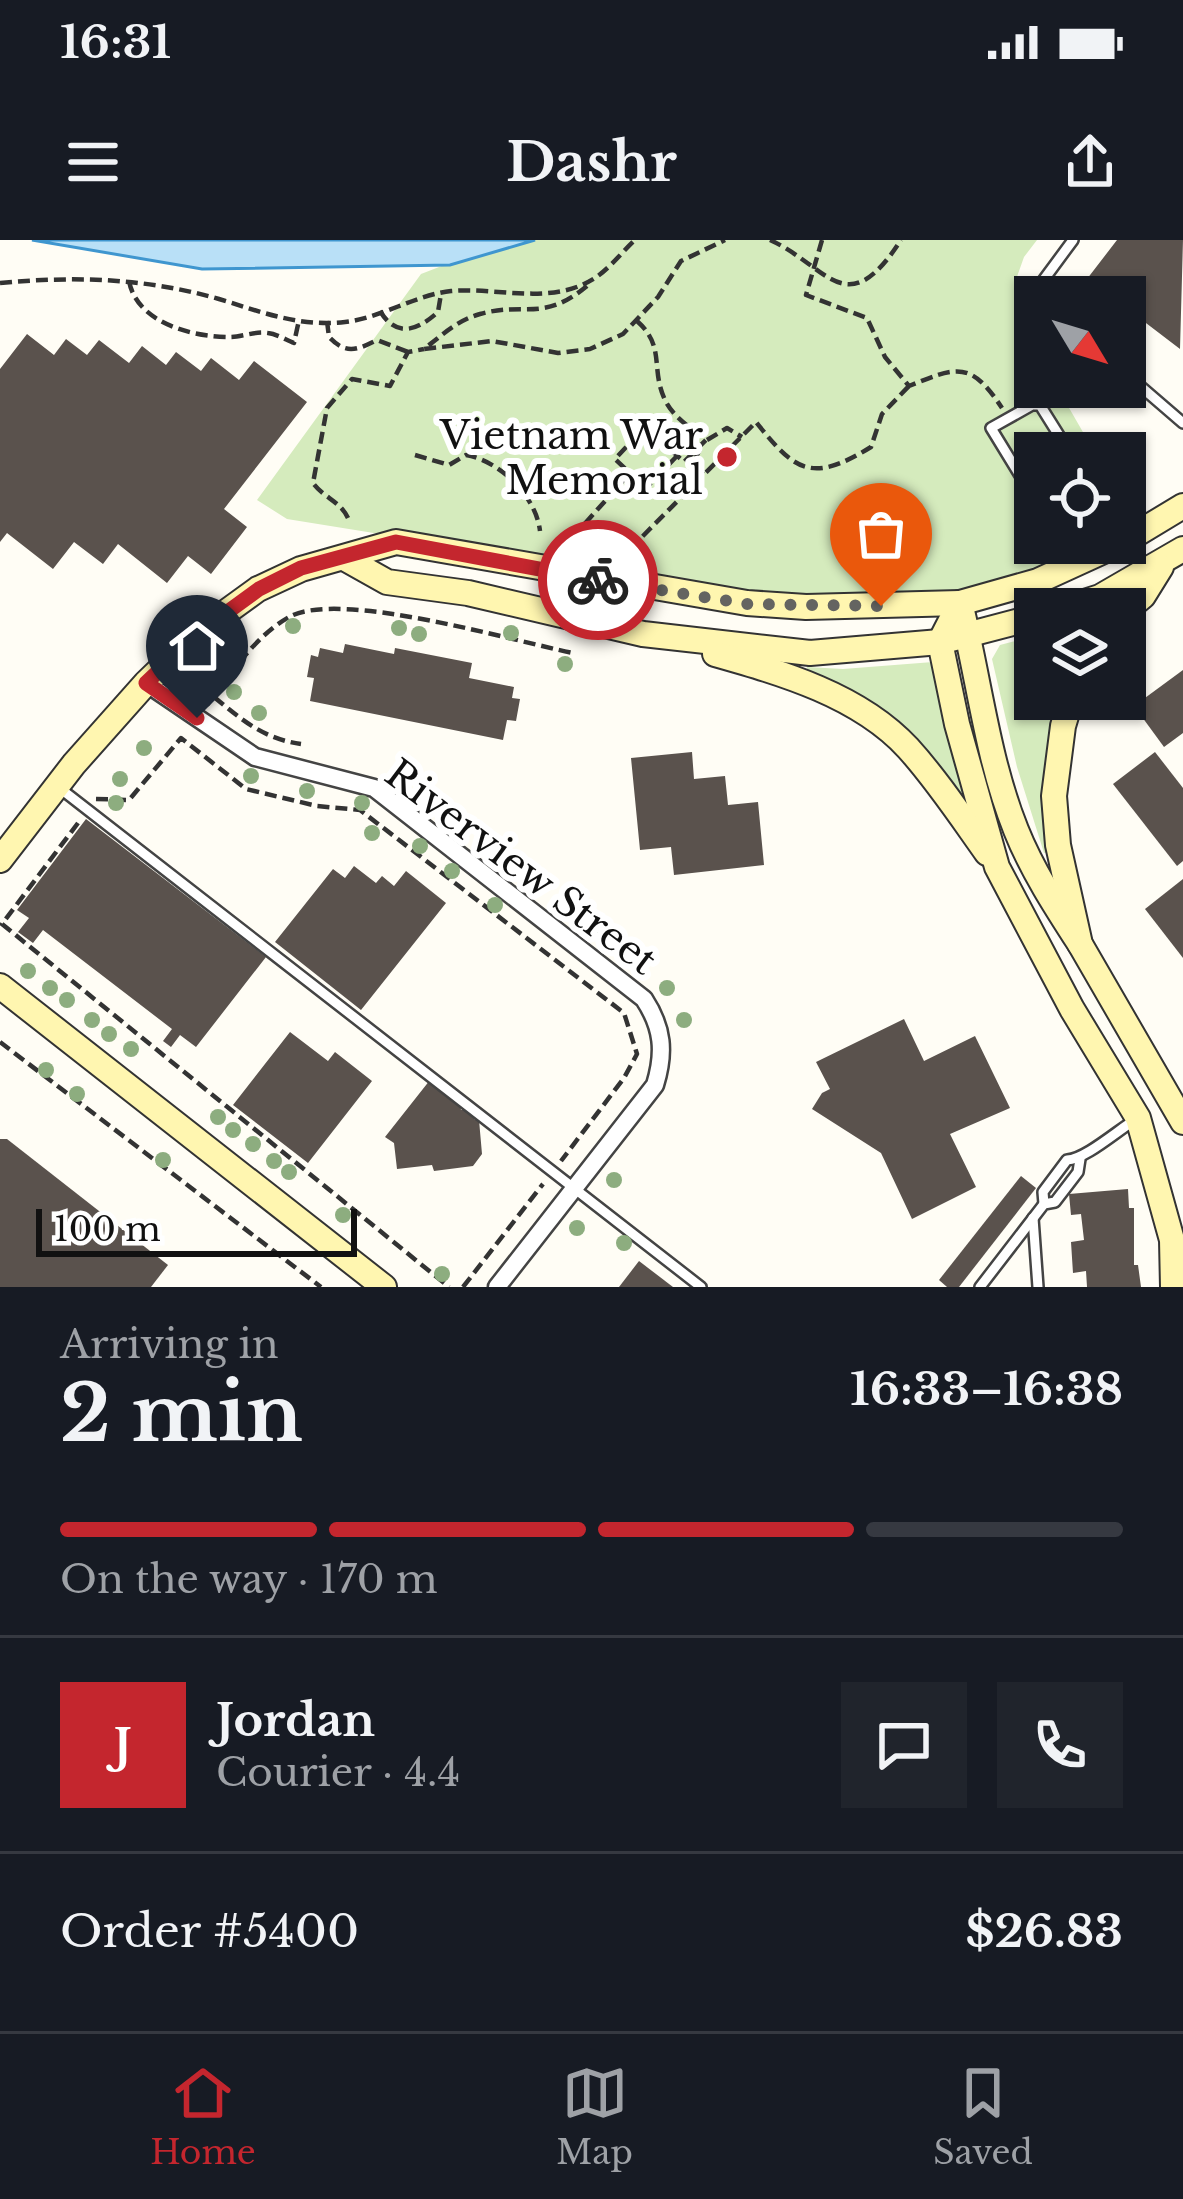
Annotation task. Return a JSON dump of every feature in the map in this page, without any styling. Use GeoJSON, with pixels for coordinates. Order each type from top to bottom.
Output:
{"type":"FeatureCollection","features":[{"type":"Feature","properties":{"kind":"street"},"geometry":{"type":"LineString","coordinates":[[1146,528],[1183,506]]}},
{"type":"Feature","properties":{"kind":"street"},"geometry":{"type":"LineString","coordinates":[[0,860],[146,683],[200,632],[259,589],[301,568],[396,542],[747,604],[806,607],[960,603],[1038,581],[1076,564]]}},
{"type":"Feature","properties":{"kind":"street"},"geometry":{"type":"LineString","coordinates":[[1116,588],[1174,555]]}},
{"type":"Feature","properties":{"kind":"street"},"geometry":{"type":"LineString","coordinates":[[1146,592],[1174,555]]}},
{"type":"Feature","properties":{"kind":"street"},"geometry":{"type":"LineString","coordinates":[[346,559],[387,581],[468,593],[643,634],[814,687],[868,714],[907,747],[998,868],[1072,1009],[1138,1118],[1172,1240],[1173,1287]]}},
{"type":"Feature","properties":{"kind":"street"},"geometry":{"type":"LineString","coordinates":[[960,603],[1015,829],[1045,889],[1183,1122]]}},
{"type":"Feature","properties":{"kind":"street"},"geometry":{"type":"LineString","coordinates":[[960,603],[940,641],[957,724],[998,868]]}},
{"type":"Feature","properties":{"kind":"street"},"geometry":{"type":"LineString","coordinates":[[643,634],[810,653],[940,641],[1014,623]]}},
{"type":"Feature","properties":{"kind":"street","name":"Riverview Street"},"geometry":{"type":"LineString","coordinates":[[146,683],[255,757],[374,788],[644,1000],[657,1019],[662,1064],[652,1090],[576,1186]]}},
{"type":"Feature","properties":{"kind":"street"},"geometry":{"type":"LineString","coordinates":[[1065,720],[1054,796],[1058,845],[1079,944]]}},
{"type":"Feature","properties":{"kind":"street"},"geometry":{"type":"LineString","coordinates":[[0,986],[384,1287]]}},
{"type":"Feature","properties":{"kind":"street"},"geometry":{"type":"LineString","coordinates":[[497,1287],[576,1186]]}},
{"type":"Feature","properties":{"kind":"lane"},"geometry":{"type":"LineString","coordinates":[[1046,276],[1073,240]]}},
{"type":"Feature","properties":{"kind":"lane"},"geometry":{"type":"LineString","coordinates":[[1146,391],[1183,422]]}},
{"type":"Feature","properties":{"kind":"lane"},"geometry":{"type":"LineString","coordinates":[[1014,466],[991,428],[1032,404],[1040,405],[1057,432]]}},
{"type":"Feature","properties":{"kind":"lane"},"geometry":{"type":"LineString","coordinates":[[57,786],[701,1287]]}},
{"type":"Feature","properties":{"kind":"lane"},"geometry":{"type":"LineString","coordinates":[[980,1287],[1044,1204],[1055,1202],[1078,1172],[1080,1159],[1138,1118]]}},
{"type":"Feature","properties":{"kind":"lane"},"geometry":{"type":"LineString","coordinates":[[1033,1218],[1038,1287]]}},
{"type":"Feature","properties":{"kind":"path"},"geometry":{"type":"LineString","coordinates":[[424,349],[476,314],[536,311],[565,303],[635,240]]}},
{"type":"Feature","properties":{"kind":"path"},"geometry":{"type":"LineString","coordinates":[[327,321],[329,337],[345,350],[377,340],[408,352],[492,341],[574,352],[623,334],[658,297],[681,261],[725,240]]}},
{"type":"Feature","properties":{"kind":"path"},"geometry":{"type":"LineString","coordinates":[[770,240],[836,284],[853,285],[880,268],[901,240]]}},
{"type":"Feature","properties":{"kind":"path"},"geometry":{"type":"LineString","coordinates":[[822,240],[806,295],[867,318],[885,357],[909,386]]}},
{"type":"Feature","properties":{"kind":"path"},"geometry":{"type":"LineString","coordinates":[[0,283],[66,277],[129,281],[219,299],[268,318],[345,322],[441,293],[485,290],[543,295],[576,288],[599,275]]}},
{"type":"Feature","properties":{"kind":"path"},"geometry":{"type":"LineString","coordinates":[[129,281],[147,313],[163,323],[203,334],[267,333],[294,344],[300,319]]}},
{"type":"Feature","properties":{"kind":"path"},"geometry":{"type":"LineString","coordinates":[[380,311],[396,327],[417,328],[438,312],[441,293]]}},
{"type":"Feature","properties":{"kind":"path"},"geometry":{"type":"LineString","coordinates":[[637,321],[651,334],[664,399],[706,440]]}},
{"type":"Feature","properties":{"kind":"path"},"geometry":{"type":"LineString","coordinates":[[348,518],[342,505],[321,494],[313,483],[327,408],[352,379],[390,386],[408,352]]}},
{"type":"Feature","properties":{"kind":"path"},"geometry":{"type":"LineString","coordinates":[[630,549],[756,422],[776,451],[789,460],[803,468],[823,466],[872,447],[882,414],[909,386],[949,370],[971,372],[1008,418]]}},
{"type":"Feature","properties":{"kind":"path"},"geometry":{"type":"LineString","coordinates":[[661,441],[680,419]]}},
{"type":"Feature","properties":{"kind":"path"},"geometry":{"type":"LineString","coordinates":[[677,456],[646,488],[615,458],[645,427],[684,461],[727,428],[742,437]]}},
{"type":"Feature","properties":{"kind":"path"},"geometry":{"type":"LineString","coordinates":[[704,475],[694,461],[706,440]]}},
{"type":"Feature","properties":{"kind":"path"},"geometry":{"type":"LineString","coordinates":[[416,454],[449,465],[466,455],[485,460],[525,494],[540,531]]}},
{"type":"Feature","properties":{"kind":"path"},"geometry":{"type":"LineString","coordinates":[[662,472],[684,494]]}},
{"type":"Feature","properties":{"kind":"path"},"geometry":{"type":"LineString","coordinates":[[573,537],[630,473]]}},
{"type":"Feature","properties":{"kind":"path"},"geometry":{"type":"LineString","coordinates":[[449,1287],[2,924],[98,797],[129,800],[264,634],[301,611],[372,611],[573,653]]}},
{"type":"Feature","properties":{"kind":"path"},"geometry":{"type":"LineString","coordinates":[[214,697],[275,740],[301,744]]}},
{"type":"Feature","properties":{"kind":"path"},"geometry":{"type":"LineString","coordinates":[[181,738],[246,789],[317,806],[360,810],[624,1012],[637,1054],[624,1078],[463,1287]]}},
{"type":"Feature","properties":{"kind":"path"},"geometry":{"type":"LineString","coordinates":[[0,1042],[321,1287]]}},
{"type":"Feature","properties":{"kind":"green space"},"geometry":{"type":"Polygon","coordinates":[[[509,240],[1037,240],[1014,276],[1014,408],[1069,408],[1083,432],[1014,432],[1014,564],[1046,564],[948,595],[825,597],[707,587],[287,519],[257,500],[421,274],[509,240]]]}},
{"type":"Feature","properties":{"kind":"green space"},"geometry":{"type":"Polygon","coordinates":[[[1014,641],[1014,720],[1062,720],[1051,852],[1044,853],[1017,767],[992,659],[1000,645],[1014,641]]]}},
{"type":"Feature","properties":{"kind":"green space"},"geometry":{"type":"Polygon","coordinates":[[[933,662],[965,794],[956,799],[806,674],[807,667],[933,662]]]}},
{"type":"Feature","properties":{"kind":"water"},"geometry":{"type":"Polygon","coordinates":[[[32,240],[535,240],[450,265],[202,269],[32,240]]]}},
{"type":"Feature","properties":{"kind":"building"},"geometry":{"type":"Polygon","coordinates":[[[1117,240],[1183,240],[1180,349],[1146,323],[1146,276],[1089,276],[1117,240]]]}},
{"type":"Feature","properties":{"kind":"building"},"geometry":{"type":"Polygon","coordinates":[[[27,334],[54,355],[66,339],[87,355],[99,340],[129,363],[142,346],[166,365],[176,352],[201,371],[211,358],[239,380],[254,361],[307,402],[224,509],[247,527],[211,574],[188,556],[167,583],[118,544],[103,564],[74,542],[53,569],[7,533],[0,542],[0,369],[27,334]]]}},
{"type":"Feature","properties":{"kind":"building"},"geometry":{"type":"Polygon","coordinates":[[[345,644],[472,663],[469,678],[514,687],[512,698],[520,699],[516,721],[507,720],[503,740],[310,701],[311,655],[318,657],[320,648],[343,653],[345,644]]]}},
{"type":"Feature","properties":{"kind":"building"},"geometry":{"type":"Polygon","coordinates":[[[1183,670],[1183,733],[1164,747],[1144,720],[1146,697],[1183,670]]]}},
{"type":"Feature","properties":{"kind":"building"},"geometry":{"type":"Polygon","coordinates":[[[692,752],[694,779],[725,776],[728,805],[758,802],[764,865],[674,875],[671,847],[640,850],[631,758],[692,752]]]}},
{"type":"Feature","properties":{"kind":"building"},"geometry":{"type":"Polygon","coordinates":[[[1155,752],[1183,788],[1183,861],[1177,866],[1113,784],[1155,752]]]}},
{"type":"Feature","properties":{"kind":"building"},"geometry":{"type":"Polygon","coordinates":[[[86,819],[266,957],[196,1047],[180,1035],[171,1047],[163,1041],[172,1029],[43,930],[33,943],[18,932],[29,918],[17,910],[86,819]]]}},
{"type":"Feature","properties":{"kind":"building"},"geometry":{"type":"Polygon","coordinates":[[[354,866],[376,883],[382,876],[394,886],[406,871],[446,903],[361,1010],[275,942],[333,869],[345,878],[354,866]]]}},
{"type":"Feature","properties":{"kind":"building"},"geometry":{"type":"Polygon","coordinates":[[[1183,879],[1183,958],[1145,909],[1183,879]]]}},
{"type":"Feature","properties":{"kind":"building"},"geometry":{"type":"Polygon","coordinates":[[[904,1019],[924,1061],[975,1036],[1010,1108],[950,1134],[976,1187],[912,1219],[881,1153],[812,1109],[830,1089],[816,1062],[904,1019]]]}},
{"type":"Feature","properties":{"kind":"building"},"geometry":{"type":"Polygon","coordinates":[[[290,1032],[328,1061],[335,1052],[372,1081],[308,1163],[233,1105],[290,1032]]]}},
{"type":"Feature","properties":{"kind":"building"},"geometry":{"type":"Polygon","coordinates":[[[430,1080],[460,1103],[461,1110],[468,1108],[479,1120],[482,1154],[473,1166],[397,1169],[394,1143],[385,1137],[430,1080]]]}},
{"type":"Feature","properties":{"kind":"building"},"geometry":{"type":"Polygon","coordinates":[[[0,1139],[7,1139],[168,1265],[151,1287],[0,1287],[0,1139]]]}},
{"type":"Feature","properties":{"kind":"building"},"geometry":{"type":"Polygon","coordinates":[[[1021,1176],[1036,1188],[959,1287],[947,1287],[939,1280],[1021,1176]]]}},
{"type":"Feature","properties":{"kind":"building"},"geometry":{"type":"Polygon","coordinates":[[[1128,1189],[1129,1208],[1134,1208],[1134,1265],[1138,1265],[1141,1287],[1087,1287],[1086,1271],[1073,1273],[1071,1242],[1084,1240],[1081,1214],[1071,1215],[1069,1194],[1128,1189]]]}},
{"type":"Feature","properties":{"kind":"building"},"geometry":{"type":"Polygon","coordinates":[[[639,1261],[673,1287],[619,1287],[639,1261]]]}},
{"type":"Feature","properties":{"kind":"way so far"},"geometry":{"type":"LineString","coordinates":[[598,580],[747,604],[881,606]]}},
{"type":"Feature","properties":{"kind":"place","name":"Vietnam War Memorial"},"geometry":{"type":"Point","coordinates":[727,457]}},
{"type":"Feature","properties":{"kind":"route"},"geometry":{"type":"LineString","coordinates":[[197,718],[146,683],[200,632],[259,589],[301,568],[396,542],[598,580]]}}]}
